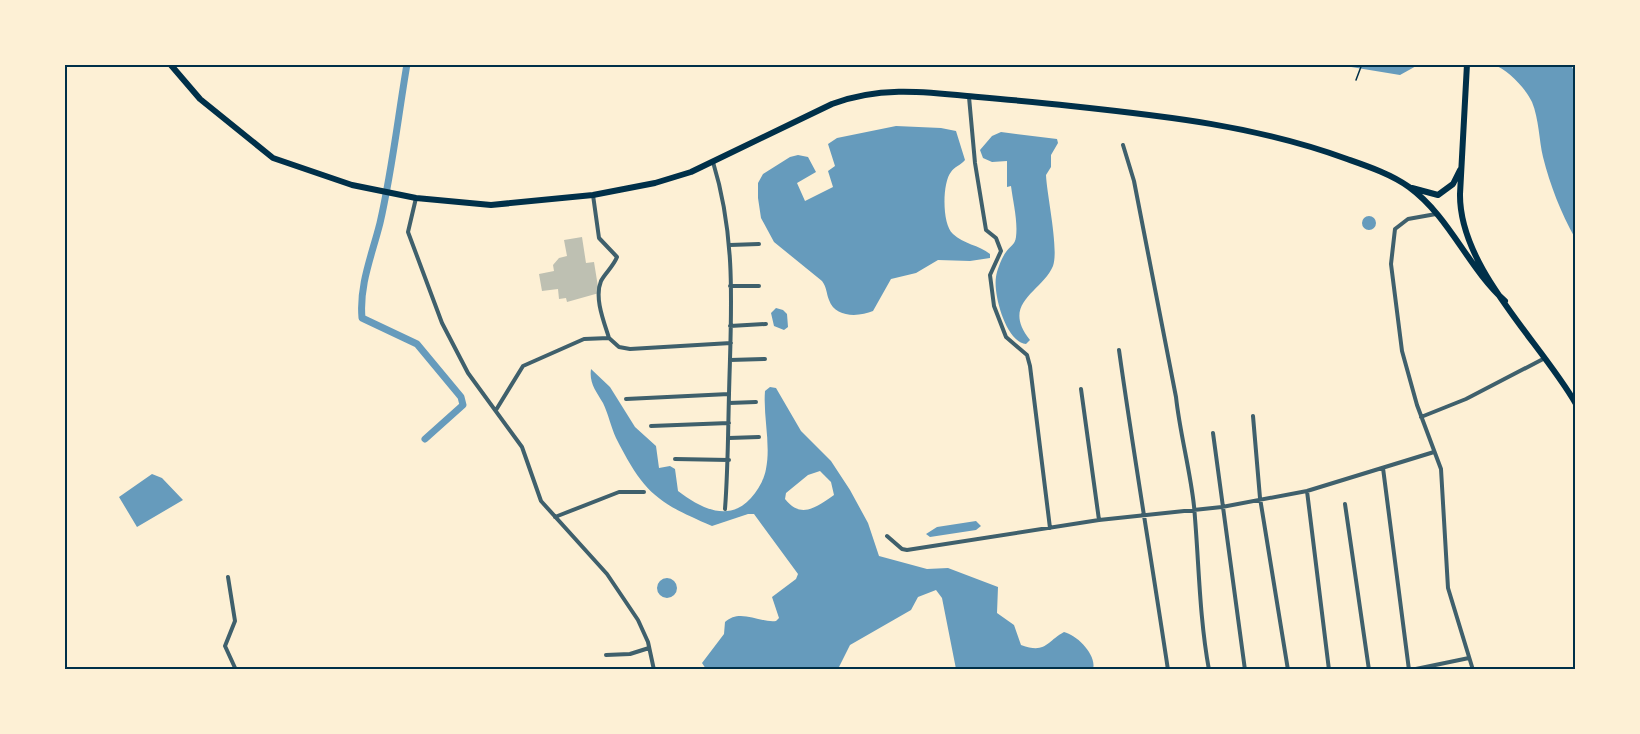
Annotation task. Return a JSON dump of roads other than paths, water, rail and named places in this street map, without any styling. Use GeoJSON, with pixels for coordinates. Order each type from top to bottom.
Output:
{"type":"FeatureCollection","features":[{"type":"Feature","properties":{"kind":"highway"},"geometry":{"type":"LineString","coordinates":[[170,64],[200,99],[273,158],[315,174],[371,189],[416,198],[491,205],[593,195],[655,183],[691,172],[804,116],[854,96],[911,91],[1211,122],[1323,150],[1366,166],[1408,187],[1438,195],[1454,184],[1462,164]]}},
{"type":"Feature","properties":{"kind":"highway"},"geometry":{"type":"LineString","coordinates":[[1467,64],[1460,210],[1475,253],[1575,404]]}},
{"type":"Feature","properties":{"kind":"highway"},"geometry":{"type":"LineString","coordinates":[[1408,187],[1436,214],[1494,291],[1505,301]]}},
{"type":"Feature","properties":{"kind":"street"},"geometry":{"type":"LineString","coordinates":[[969,96],[975,163],[986,230],[996,238],[1001,251],[990,275],[994,306],[1006,337],[1027,356],[1030,366],[1050,528]]}},
{"type":"Feature","properties":{"kind":"street"},"geometry":{"type":"LineString","coordinates":[[1123,146],[1134,181],[1179,424],[1189,461],[1198,589],[1209,669]]}},
{"type":"Feature","properties":{"kind":"street"},"geometry":{"type":"LineString","coordinates":[[713,162],[723,194],[730,244],[729,460],[725,508]]}},
{"type":"Feature","properties":{"kind":"street"},"geometry":{"type":"LineString","coordinates":[[593,195],[599,238],[616,257],[613,268],[601,281],[600,298],[609,338],[619,347],[630,350],[731,343]]}},
{"type":"Feature","properties":{"kind":"street"},"geometry":{"type":"LineString","coordinates":[[416,198],[408,232],[429,293],[468,373],[525,453],[541,501],[613,582],[638,620],[654,669]]}},
{"type":"Feature","properties":{"kind":"street"},"geometry":{"type":"LineString","coordinates":[[1436,214],[1419,215],[1398,224],[1393,240],[1393,288],[1402,351],[1421,417],[1441,469],[1448,588],[1473,669]]}},
{"type":"Feature","properties":{"kind":"street"},"geometry":{"type":"LineString","coordinates":[[730,244],[759,244]]}},
{"type":"Feature","properties":{"kind":"street"},"geometry":{"type":"LineString","coordinates":[[730,286],[759,286]]}},
{"type":"Feature","properties":{"kind":"street"},"geometry":{"type":"LineString","coordinates":[[730,326],[766,324]]}},
{"type":"Feature","properties":{"kind":"street"},"geometry":{"type":"LineString","coordinates":[[496,410],[522,366],[584,339],[609,338]]}},
{"type":"Feature","properties":{"kind":"street"},"geometry":{"type":"LineString","coordinates":[[1119,350],[1168,669]]}},
{"type":"Feature","properties":{"kind":"street"},"geometry":{"type":"LineString","coordinates":[[1421,417],[1466,399],[1546,357]]}},
{"type":"Feature","properties":{"kind":"street"},"geometry":{"type":"LineString","coordinates":[[730,360],[765,359]]}},
{"type":"Feature","properties":{"kind":"street"},"geometry":{"type":"LineString","coordinates":[[1081,388],[1099,520]]}},
{"type":"Feature","properties":{"kind":"street"},"geometry":{"type":"LineString","coordinates":[[626,399],[729,394]]}},
{"type":"Feature","properties":{"kind":"street"},"geometry":{"type":"LineString","coordinates":[[729,403],[756,402]]}},
{"type":"Feature","properties":{"kind":"street"},"geometry":{"type":"LineString","coordinates":[[1253,416],[1260,498],[1288,669]]}},
{"type":"Feature","properties":{"kind":"street"},"geometry":{"type":"LineString","coordinates":[[651,426],[729,423]]}},
{"type":"Feature","properties":{"kind":"street"},"geometry":{"type":"LineString","coordinates":[[1213,433],[1245,669]]}},
{"type":"Feature","properties":{"kind":"street"},"geometry":{"type":"LineString","coordinates":[[729,438],[759,437]]}},
{"type":"Feature","properties":{"kind":"street"},"geometry":{"type":"LineString","coordinates":[[887,536],[902,549],[907,550],[1099,520],[1194,508],[1222,507],[1260,498],[1307,491],[1434,452]]}},
{"type":"Feature","properties":{"kind":"street"},"geometry":{"type":"LineString","coordinates":[[675,459],[729,460]]}},
{"type":"Feature","properties":{"kind":"street"},"geometry":{"type":"LineString","coordinates":[[1383,468],[1410,669],[1469,658]]}},
{"type":"Feature","properties":{"kind":"street"},"geometry":{"type":"LineString","coordinates":[[1307,491],[1329,669]]}},
{"type":"Feature","properties":{"kind":"street"},"geometry":{"type":"LineString","coordinates":[[555,517],[620,492],[644,492]]}},
{"type":"Feature","properties":{"kind":"street"},"geometry":{"type":"LineString","coordinates":[[1345,504],[1369,669]]}},
{"type":"Feature","properties":{"kind":"street"},"geometry":{"type":"LineString","coordinates":[[228,577],[235,621],[225,646],[236,669]]}},
{"type":"Feature","properties":{"kind":"street"},"geometry":{"type":"LineString","coordinates":[[606,655],[630,654],[649,648]]}},
{"type":"Feature","properties":{"kind":"water"},"geometry":{"type":"Polygon","coordinates":[[[1339,65],[1418,65],[1400,75],[1339,65]]]}},
{"type":"Feature","properties":{"kind":"water"},"geometry":{"type":"Polygon","coordinates":[[[1493,65],[1571,65],[1575,73],[1575,238],[1549,178],[1532,102],[1516,80],[1504,70],[1493,65]]]}},
{"type":"Feature","properties":{"kind":"water"},"geometry":{"type":"Polygon","coordinates":[[[896,126],[956,131],[965,160],[952,170],[948,177],[944,204],[947,222],[953,234],[986,251],[990,254],[990,258],[970,261],[938,260],[916,273],[891,279],[873,311],[855,315],[842,313],[832,306],[822,281],[774,242],[761,218],[758,183],[763,174],[790,157],[798,155],[808,157],[816,172],[797,183],[805,201],[833,187],[828,171],[835,166],[828,144],[837,138],[896,126]]]}},
{"type":"Feature","properties":{"kind":"water"},"geometry":{"type":"Polygon","coordinates":[[[1001,132],[1057,139],[1058,143],[1051,155],[1051,167],[1046,175],[1055,248],[1053,266],[1021,307],[1019,316],[1022,327],[1030,340],[1026,344],[1012,335],[1007,326],[999,305],[996,285],[1000,264],[1015,240],[1016,231],[1011,186],[1007,187],[1007,161],[992,162],[983,158],[980,150],[992,136],[1001,132]]]}},
{"type":"Feature","properties":{"kind":"water"},"geometry":{"type":"Polygon","coordinates":[[[1369,216],[1374,218],[1376,223],[1374,228],[1369,230],[1364,228],[1362,223],[1364,218],[1369,216]]]}},
{"type":"Feature","properties":{"kind":"water"},"geometry":{"type":"Polygon","coordinates":[[[776,308],[787,314],[788,327],[784,330],[774,326],[771,313],[776,308]]]}},
{"type":"Feature","properties":{"kind":"water"},"geometry":{"type":"Polygon","coordinates":[[[591,369],[610,387],[635,427],[656,446],[659,468],[670,466],[675,469],[678,491],[696,503],[714,510],[733,510],[742,506],[754,495],[762,481],[768,450],[765,391],[770,387],[776,388],[801,431],[831,461],[850,490],[868,523],[879,556],[927,569],[948,568],[998,587],[997,613],[1014,625],[1021,645],[1036,648],[1045,646],[1064,632],[1075,637],[1085,646],[1092,658],[1093,669],[956,669],[942,598],[936,590],[918,597],[911,610],[850,645],[838,669],[706,669],[702,663],[724,634],[725,622],[737,616],[776,621],[779,618],[772,597],[796,579],[798,574],[754,514],[712,526],[677,510],[654,494],[635,472],[616,438],[605,407],[591,379],[591,369]],[[820,471],[808,475],[786,493],[785,499],[797,509],[814,507],[834,495],[831,482],[820,471]]]}},
{"type":"Feature","properties":{"kind":"water"},"geometry":{"type":"Polygon","coordinates":[[[152,474],[162,478],[183,500],[137,527],[119,497],[152,474]]]}},
{"type":"Feature","properties":{"kind":"water"},"geometry":{"type":"Polygon","coordinates":[[[976,521],[981,526],[976,530],[930,537],[926,534],[937,527],[976,521]]]}},
{"type":"Feature","properties":{"kind":"water"},"geometry":{"type":"Polygon","coordinates":[[[667,578],[674,581],[677,588],[674,595],[667,598],[660,595],[657,588],[660,581],[667,578]]]}},
{"type":"Feature","properties":{"kind":"waterway"},"geometry":{"type":"LineString","coordinates":[[407,64],[384,203],[364,282],[362,318],[417,344],[461,397],[463,405],[425,439]]}}]}
